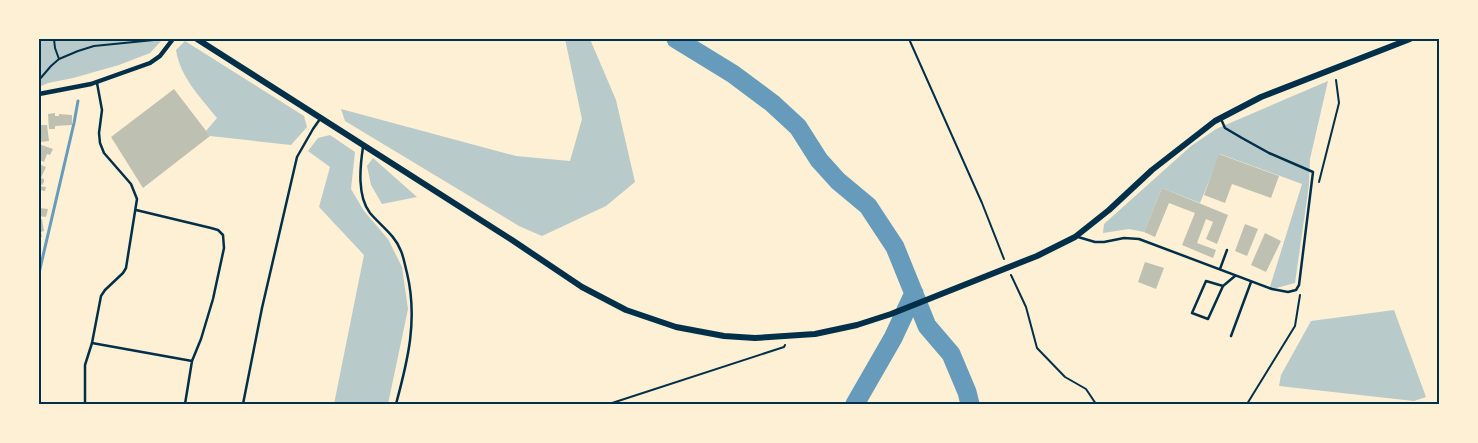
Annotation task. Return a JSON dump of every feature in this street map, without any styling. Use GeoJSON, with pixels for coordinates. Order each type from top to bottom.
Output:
{"type":"FeatureCollection","features":[{"type":"Feature","properties":{"kind":"main road"},"geometry":{"type":"LineString","coordinates":[[197,39],[512,240],[582,287],[626,310],[676,327],[724,336],[755,338],[815,334],[857,325],[891,314],[1037,256],[1075,236],[1109,210],[1152,170],[1215,121],[1261,97],[1410,39]]}},
{"type":"Feature","properties":{"kind":"street"},"geometry":{"type":"LineString","coordinates":[[39,94],[75,88],[142,66],[155,60],[163,53],[173,39]]}},
{"type":"Feature","properties":{"kind":"lane"},"geometry":{"type":"LineString","coordinates":[[85,404],[85,365],[92,343],[101,296],[126,268],[137,199],[131,184],[104,153],[100,144],[99,133],[102,110],[97,82]]}},
{"type":"Feature","properties":{"kind":"lane"},"geometry":{"type":"LineString","coordinates":[[243,404],[262,308],[297,157],[321,118]]}},
{"type":"Feature","properties":{"kind":"lane"},"geometry":{"type":"LineString","coordinates":[[1075,236],[1096,242],[1124,238],[1139,239],[1272,289],[1288,292],[1296,290],[1299,284],[1313,172],[1269,153],[1229,131],[1225,128],[1221,118]]}},
{"type":"Feature","properties":{"kind":"lane"},"geometry":{"type":"LineString","coordinates":[[363,145],[361,158],[362,195],[370,212],[388,230],[398,244],[404,260],[412,301],[410,339],[396,404]]}},
{"type":"Feature","properties":{"kind":"lane"},"geometry":{"type":"LineString","coordinates":[[136,210],[218,230],[223,236],[224,248],[201,339],[192,361],[185,404]]}},
{"type":"Feature","properties":{"kind":"lane"},"geometry":{"type":"LineString","coordinates":[[1220,269],[1227,250]]}},
{"type":"Feature","properties":{"kind":"lane"},"geometry":{"type":"LineString","coordinates":[[1223,286],[1206,281],[1192,312],[1208,319],[1223,286],[1235,276]]}},
{"type":"Feature","properties":{"kind":"lane"},"geometry":{"type":"LineString","coordinates":[[1231,336],[1251,282]]}},
{"type":"Feature","properties":{"kind":"lane"},"geometry":{"type":"LineString","coordinates":[[92,343],[192,361]]}},
{"type":"Feature","properties":{"kind":"path"},"geometry":{"type":"LineString","coordinates":[[54,39],[59,59]]}},
{"type":"Feature","properties":{"kind":"path"},"geometry":{"type":"LineString","coordinates":[[39,80],[59,59],[78,51],[94,46],[168,39]]}},
{"type":"Feature","properties":{"kind":"path"},"geometry":{"type":"LineString","coordinates":[[909,39],[982,203],[1007,268],[1026,307],[1038,348],[1065,377],[1086,390],[1096,404]]}},
{"type":"Feature","properties":{"kind":"path"},"geometry":{"type":"LineString","coordinates":[[609,404],[784,347],[788,336]]}},
{"type":"Feature","properties":{"kind":"shaded area"},"geometry":{"type":"Polygon","coordinates":[[[41,39],[163,39],[150,53],[119,65],[39,87],[39,42],[42,41],[41,39]]]}},
{"type":"Feature","properties":{"kind":"shaded area"},"geometry":{"type":"Polygon","coordinates":[[[565,39],[590,39],[616,100],[635,182],[606,206],[542,236],[519,226],[345,121],[341,109],[516,156],[570,161],[582,119],[565,39]]]}},
{"type":"Feature","properties":{"kind":"shaded area"},"geometry":{"type":"Polygon","coordinates":[[[185,41],[304,116],[307,127],[291,145],[210,136],[206,131],[217,118],[192,87],[178,60],[176,50],[185,41]]]}},
{"type":"Feature","properties":{"kind":"shaded area"},"geometry":{"type":"Polygon","coordinates":[[[1328,81],[1310,159],[1309,185],[1295,283],[1269,290],[1302,184],[1220,154],[1200,203],[1162,188],[1144,232],[1129,229],[1103,233],[1104,224],[1191,146],[1216,129],[1328,81]]]}},
{"type":"Feature","properties":{"kind":"shaded area"},"geometry":{"type":"Polygon","coordinates":[[[330,135],[355,152],[351,189],[364,211],[388,239],[402,267],[408,309],[388,404],[334,404],[364,255],[319,207],[330,167],[308,151],[318,138],[330,135]]]}},
{"type":"Feature","properties":{"kind":"shaded area"},"geometry":{"type":"Polygon","coordinates":[[[373,158],[417,197],[382,204],[371,185],[367,166],[373,158]]]}},
{"type":"Feature","properties":{"kind":"shaded area"},"geometry":{"type":"Polygon","coordinates":[[[1394,310],[1426,397],[1414,401],[1279,386],[1281,375],[1311,321],[1394,310]]]}},
{"type":"Feature","properties":{"kind":"building"},"geometry":{"type":"Polygon","coordinates":[[[174,89],[210,136],[143,188],[111,137],[174,89]]]}},
{"type":"Feature","properties":{"kind":"building"},"geometry":{"type":"Polygon","coordinates":[[[55,113],[55,116],[59,116],[59,114],[72,115],[72,125],[55,126],[55,129],[49,129],[48,114],[55,113]]]}},
{"type":"Feature","properties":{"kind":"building"},"geometry":{"type":"Polygon","coordinates":[[[39,125],[47,125],[49,141],[40,142],[39,125]]]}},
{"type":"Feature","properties":{"kind":"building"},"geometry":{"type":"Polygon","coordinates":[[[39,144],[53,149],[50,155],[47,154],[44,162],[39,160],[39,144]]]}},
{"type":"Feature","properties":{"kind":"building"},"geometry":{"type":"Polygon","coordinates":[[[1219,154],[1279,176],[1271,198],[1232,184],[1225,203],[1204,195],[1219,154]]]}},
{"type":"Feature","properties":{"kind":"building"},"geometry":{"type":"Polygon","coordinates":[[[39,164],[46,167],[41,178],[44,179],[42,185],[39,184],[39,164]]]}},
{"type":"Feature","properties":{"kind":"building"},"geometry":{"type":"Polygon","coordinates":[[[39,186],[46,187],[45,191],[39,190],[39,186]]]}},
{"type":"Feature","properties":{"kind":"building"},"geometry":{"type":"Polygon","coordinates":[[[1162,188],[1228,215],[1217,244],[1206,239],[1213,222],[1206,219],[1197,243],[1216,250],[1213,258],[1182,245],[1195,213],[1169,203],[1155,237],[1144,232],[1162,188]]]}},
{"type":"Feature","properties":{"kind":"building"},"geometry":{"type":"Polygon","coordinates":[[[39,208],[48,209],[46,217],[39,216],[39,208]]]}},
{"type":"Feature","properties":{"kind":"building"},"geometry":{"type":"Polygon","coordinates":[[[42,219],[44,231],[41,232],[42,237],[39,237],[39,220],[42,219]]]}},
{"type":"Feature","properties":{"kind":"building"},"geometry":{"type":"Polygon","coordinates":[[[1245,224],[1258,229],[1247,256],[1235,251],[1245,224]]]}},
{"type":"Feature","properties":{"kind":"building"},"geometry":{"type":"Polygon","coordinates":[[[1265,233],[1281,241],[1266,272],[1251,265],[1265,233]]]}},
{"type":"Feature","properties":{"kind":"building"},"geometry":{"type":"Polygon","coordinates":[[[1145,262],[1164,268],[1156,289],[1138,282],[1145,262]]]}},
{"type":"Feature","properties":{"kind":"waterway"},"geometry":{"type":"LineString","coordinates":[[676,39],[733,74],[772,103],[798,127],[819,160],[838,181],[868,206],[895,247],[927,326],[951,354],[970,404]]}},
{"type":"Feature","properties":{"kind":"waterway"},"geometry":{"type":"LineString","coordinates":[[39,273],[78,101]]}},
{"type":"Feature","properties":{"kind":"waterway"},"geometry":{"type":"LineString","coordinates":[[855,404],[893,338],[914,293]]}}]}
